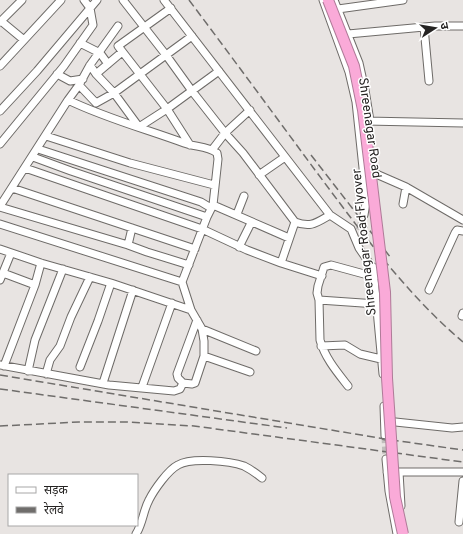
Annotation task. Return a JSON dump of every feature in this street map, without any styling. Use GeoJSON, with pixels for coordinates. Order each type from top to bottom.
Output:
{"type":"FeatureCollection","features":[{"type":"Feature","properties":{"kind":"highway","name":"Shreenagar Road Flyover"},"geometry":{"type":"LineString","coordinates":[[328,0],[352,61],[361,95],[385,292],[386,362],[395,497],[403,534]]}},
{"type":"Feature","properties":{"kind":"street"},"geometry":{"type":"LineString","coordinates":[[22,0],[1,21],[24,40]]}},
{"type":"Feature","properties":{"kind":"street"},"geometry":{"type":"LineString","coordinates":[[0,66],[61,0]]}},
{"type":"Feature","properties":{"kind":"street"},"geometry":{"type":"LineString","coordinates":[[0,144],[57,74],[93,25],[90,8],[84,0]]}},
{"type":"Feature","properties":{"kind":"street"},"geometry":{"type":"LineString","coordinates":[[0,111],[37,71],[98,0]]}},
{"type":"Feature","properties":{"kind":"street"},"geometry":{"type":"LineString","coordinates":[[123,0],[295,222],[303,225],[311,225],[330,215]]}},
{"type":"Feature","properties":{"kind":"street"},"geometry":{"type":"LineString","coordinates":[[164,0],[330,215],[351,229],[359,248],[374,273]]}},
{"type":"Feature","properties":{"kind":"street","name":"Shreenagar Road"},"geometry":{"type":"LineString","coordinates":[[323,0],[349,72],[356,102],[366,203],[364,215]]}},
{"type":"Feature","properties":{"kind":"street"},"geometry":{"type":"LineString","coordinates":[[334,0],[363,77],[370,121]]}},
{"type":"Feature","properties":{"kind":"street"},"geometry":{"type":"LineString","coordinates":[[338,9],[403,0]]}},
{"type":"Feature","properties":{"kind":"street"},"geometry":{"type":"LineString","coordinates":[[171,8],[118,46],[167,108],[190,145]]}},
{"type":"Feature","properties":{"kind":"street"},"geometry":{"type":"LineString","coordinates":[[118,26],[90,65],[81,82],[0,206],[189,265]]}},
{"type":"Feature","properties":{"kind":"street"},"geometry":{"type":"LineString","coordinates":[[348,34],[424,27],[463,26]]}},
{"type":"Feature","properties":{"kind":"street"},"geometry":{"type":"LineString","coordinates":[[424,27],[429,81]]}},
{"type":"Feature","properties":{"kind":"street"},"geometry":{"type":"LineString","coordinates":[[84,108],[114,93],[192,36]]}},
{"type":"Feature","properties":{"kind":"street"},"geometry":{"type":"LineString","coordinates":[[80,43],[100,53],[108,64]]}},
{"type":"Feature","properties":{"kind":"street"},"geometry":{"type":"LineString","coordinates":[[96,74],[122,52]]}},
{"type":"Feature","properties":{"kind":"street"},"geometry":{"type":"LineString","coordinates":[[90,65],[96,74],[114,93],[139,127]]}},
{"type":"Feature","properties":{"kind":"street"},"geometry":{"type":"LineString","coordinates":[[139,127],[219,71]]}},
{"type":"Feature","properties":{"kind":"street"},"geometry":{"type":"LineString","coordinates":[[57,74],[70,81],[81,82],[96,102]]}},
{"type":"Feature","properties":{"kind":"street"},"geometry":{"type":"LineString","coordinates":[[68,100],[84,108],[190,145],[212,150],[217,153],[218,159],[212,206],[182,282],[191,310],[197,320],[202,329],[204,356],[195,383],[183,383],[178,378],[177,374],[197,320]]}},
{"type":"Feature","properties":{"kind":"street"},"geometry":{"type":"LineString","coordinates":[[212,150],[225,133],[250,110]]}},
{"type":"Feature","properties":{"kind":"street"},"geometry":{"type":"LineString","coordinates":[[358,121],[463,123]]}},
{"type":"Feature","properties":{"kind":"street"},"geometry":{"type":"LineString","coordinates":[[46,136],[130,163],[214,185]]}},
{"type":"Feature","properties":{"kind":"street"},"geometry":{"type":"LineString","coordinates":[[38,149],[237,214],[251,223],[289,238]]}},
{"type":"Feature","properties":{"kind":"street"},"geometry":{"type":"LineString","coordinates":[[33,157],[207,217]]}},
{"type":"Feature","properties":{"kind":"street"},"geometry":{"type":"LineString","coordinates":[[258,175],[285,158]]}},
{"type":"Feature","properties":{"kind":"street"},"geometry":{"type":"LineString","coordinates":[[25,168],[202,229],[239,247],[281,263],[322,276]]}},
{"type":"Feature","properties":{"kind":"street"},"geometry":{"type":"LineString","coordinates":[[363,168],[406,188],[462,218]]}},
{"type":"Feature","properties":{"kind":"street"},"geometry":{"type":"LineString","coordinates":[[12,188],[195,249]]}},
{"type":"Feature","properties":{"kind":"street"},"geometry":{"type":"LineString","coordinates":[[403,204],[406,188]]}},
{"type":"Feature","properties":{"kind":"street"},"geometry":{"type":"LineString","coordinates":[[237,214],[244,196]]}},
{"type":"Feature","properties":{"kind":"street"},"geometry":{"type":"LineString","coordinates":[[281,263],[295,222]]}},
{"type":"Feature","properties":{"kind":"street"},"geometry":{"type":"LineString","coordinates":[[239,247],[251,223]]}},
{"type":"Feature","properties":{"kind":"street"},"geometry":{"type":"LineString","coordinates":[[0,224],[182,282]]}},
{"type":"Feature","properties":{"kind":"street"},"geometry":{"type":"LineString","coordinates":[[128,245],[132,228]]}},
{"type":"Feature","properties":{"kind":"street"},"geometry":{"type":"LineString","coordinates":[[359,230],[359,238],[371,258],[374,273],[384,386],[385,436]]}},
{"type":"Feature","properties":{"kind":"street"},"geometry":{"type":"LineString","coordinates":[[429,290],[455,232],[458,230],[463,231]]}},
{"type":"Feature","properties":{"kind":"street"},"geometry":{"type":"LineString","coordinates":[[0,249],[41,263],[133,290],[191,310]]}},
{"type":"Feature","properties":{"kind":"street"},"geometry":{"type":"LineString","coordinates":[[0,280],[12,253]]}},
{"type":"Feature","properties":{"kind":"street"},"geometry":{"type":"LineString","coordinates":[[41,263],[35,285],[2,366],[103,384],[174,391],[180,389],[183,383]]}},
{"type":"Feature","properties":{"kind":"street"},"geometry":{"type":"LineString","coordinates":[[348,386],[332,366],[321,346],[319,300],[317,293],[318,286],[324,267],[331,265],[374,273]]}},
{"type":"Feature","properties":{"kind":"street"},"geometry":{"type":"LineString","coordinates":[[28,371],[35,340],[63,269]]}},
{"type":"Feature","properties":{"kind":"street"},"geometry":{"type":"LineString","coordinates":[[3,273],[35,285]]}},
{"type":"Feature","properties":{"kind":"street"},"geometry":{"type":"LineString","coordinates":[[46,374],[50,360],[60,346],[71,317],[90,277]]}},
{"type":"Feature","properties":{"kind":"street"},"geometry":{"type":"LineString","coordinates":[[80,367],[111,283]]}},
{"type":"Feature","properties":{"kind":"street"},"geometry":{"type":"LineString","coordinates":[[103,384],[133,290]]}},
{"type":"Feature","properties":{"kind":"street"},"geometry":{"type":"LineString","coordinates":[[319,300],[377,304]]}},
{"type":"Feature","properties":{"kind":"street"},"geometry":{"type":"LineString","coordinates":[[142,387],[172,303]]}},
{"type":"Feature","properties":{"kind":"street"},"geometry":{"type":"LineString","coordinates":[[202,329],[256,351]]}},
{"type":"Feature","properties":{"kind":"street"},"geometry":{"type":"LineString","coordinates":[[321,346],[345,345],[360,354],[381,359]]}},
{"type":"Feature","properties":{"kind":"street"},"geometry":{"type":"LineString","coordinates":[[204,356],[250,372]]}},
{"type":"Feature","properties":{"kind":"street"},"geometry":{"type":"LineString","coordinates":[[385,421],[445,427],[463,427]]}},
{"type":"Feature","properties":{"kind":"street"},"geometry":{"type":"LineString","coordinates":[[386,459],[387,481],[397,534]]}},
{"type":"Feature","properties":{"kind":"street"},"geometry":{"type":"LineString","coordinates":[[136,534],[150,499],[170,471],[178,464],[202,460],[237,464],[245,467],[262,478]]}},
{"type":"Feature","properties":{"kind":"street"},"geometry":{"type":"LineString","coordinates":[[387,472],[463,472]]}},
{"type":"Feature","properties":{"kind":"street"},"geometry":{"type":"LineString","coordinates":[[398,472],[402,511],[408,534]]}},
{"type":"Feature","properties":{"kind":"street"},"geometry":{"type":"LineString","coordinates":[[459,522],[463,481]]}},
{"type":"Feature","properties":{"kind":"tunnel"},"geometry":{"type":"LineString","coordinates":[[359,230],[364,215]]}},
{"type":"Feature","properties":{"kind":"tunnel"},"geometry":{"type":"LineString","coordinates":[[385,436],[386,459]]}},
{"type":"Feature","properties":{"kind":"railway"},"geometry":{"type":"LineString","coordinates":[[189,0],[366,238],[422,303],[463,342]]}},
{"type":"Feature","properties":{"kind":"railway"},"geometry":{"type":"LineString","coordinates":[[311,155],[391,258]]}},
{"type":"Feature","properties":{"kind":"railway"},"geometry":{"type":"LineString","coordinates":[[0,375],[385,439],[463,450]]}},
{"type":"Feature","properties":{"kind":"railway"},"geometry":{"type":"LineString","coordinates":[[0,389],[287,428]]}},
{"type":"Feature","properties":{"kind":"railway"},"geometry":{"type":"LineString","coordinates":[[0,426],[79,422],[126,422],[194,426],[463,462]]}}]}
